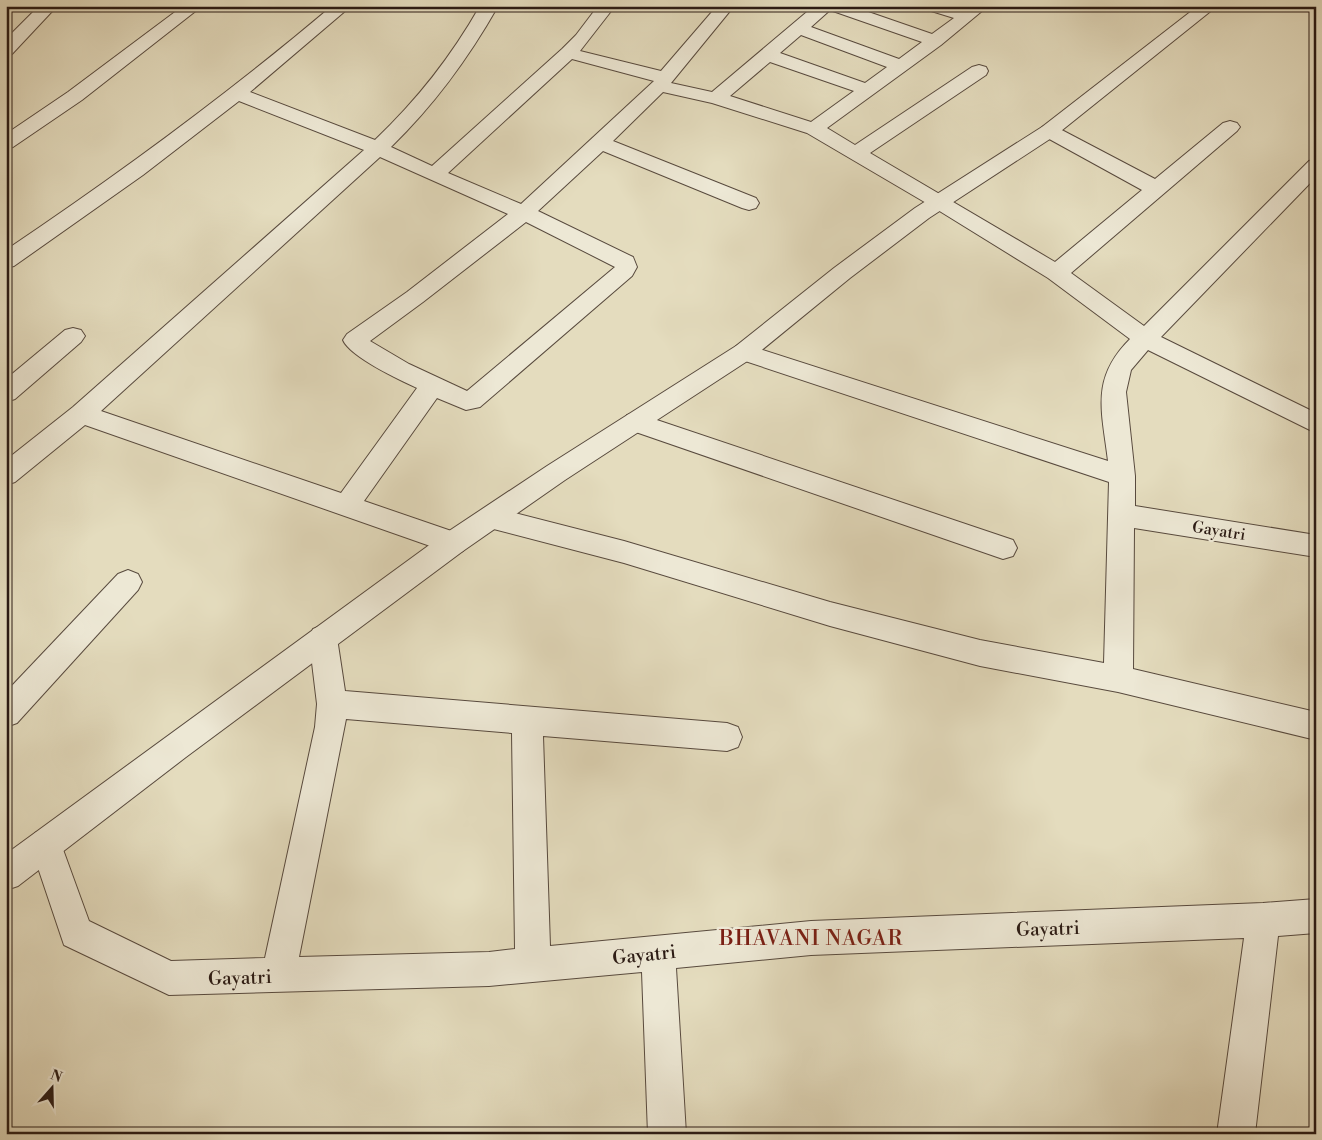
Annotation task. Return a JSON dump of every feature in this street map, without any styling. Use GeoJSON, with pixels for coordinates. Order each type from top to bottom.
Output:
{"type":"FeatureCollection","features":[{"type":"Feature","properties":{"kind":"street"},"geometry":{"type":"LineString","coordinates":[[6,50],[49,6]]}},
{"type":"Feature","properties":{"kind":"street"},"geometry":{"type":"LineString","coordinates":[[6,143],[76,96],[194,6]]}},
{"type":"Feature","properties":{"kind":"street"},"geometry":{"type":"LineString","coordinates":[[6,261],[88,206],[238,94],[343,6]]}},
{"type":"Feature","properties":{"kind":"street"},"geometry":{"type":"LineString","coordinates":[[6,475],[82,414],[379,149],[461,55],[475,34],[489,6]]}},
{"type":"Feature","properties":{"kind":"street"},"geometry":{"type":"LineString","coordinates":[[435,174],[568,53],[582,39],[607,6]]}},
{"type":"Feature","properties":{"kind":"street"},"geometry":{"type":"LineString","coordinates":[[238,94],[379,149],[524,213],[625,262],[626,267],[474,399],[466,401],[401,370],[356,343],[355,340],[415,297],[524,213],[600,143],[662,82],[726,6]]}},
{"type":"Feature","properties":{"kind":"street"},"geometry":{"type":"LineString","coordinates":[[716,98],[825,6]]}},
{"type":"Feature","properties":{"kind":"street"},"geometry":{"type":"LineString","coordinates":[[834,6],[936,41]]}},
{"type":"Feature","properties":{"kind":"street"},"geometry":{"type":"LineString","coordinates":[[934,6],[973,11]]}},
{"type":"Feature","properties":{"kind":"street"},"geometry":{"type":"LineString","coordinates":[[6,874],[322,638],[453,543],[744,352],[842,273],[940,202],[1049,131],[1209,6]]}},
{"type":"Feature","properties":{"kind":"street"},"geometry":{"type":"LineString","coordinates":[[814,129],[936,41],[973,11]]}},
{"type":"Feature","properties":{"kind":"street"},"geometry":{"type":"LineString","coordinates":[[800,28],[901,66]]}},
{"type":"Feature","properties":{"kind":"street"},"geometry":{"type":"LineString","coordinates":[[568,53],[814,129],[940,202],[1056,273],[1146,339],[1316,424]]}},
{"type":"Feature","properties":{"kind":"street"},"geometry":{"type":"LineString","coordinates":[[768,55],[868,90]]}},
{"type":"Feature","properties":{"kind":"street"},"geometry":{"type":"LineString","coordinates":[[856,153],[979,72]]}},
{"type":"Feature","properties":{"kind":"street"},"geometry":{"type":"LineString","coordinates":[[1056,273],[1230,127]]}},
{"type":"Feature","properties":{"kind":"street"},"geometry":{"type":"LineString","coordinates":[[1049,131],[1157,189]]}},
{"type":"Feature","properties":{"kind":"street"},"geometry":{"type":"LineString","coordinates":[[600,143],[750,203]]}},
{"type":"Feature","properties":{"kind":"street"},"geometry":{"type":"LineString","coordinates":[[1118,679],[1122,476],[1114,404],[1119,369],[1128,356],[1316,165]]}},
{"type":"Feature","properties":{"kind":"street"},"geometry":{"type":"LineString","coordinates":[[6,392],[73,336]]}},
{"type":"Feature","properties":{"kind":"street"},"geometry":{"type":"LineString","coordinates":[[744,352],[1122,476]]}},
{"type":"Feature","properties":{"kind":"street"},"geometry":{"type":"LineString","coordinates":[[346,506],[432,386]]}},
{"type":"Feature","properties":{"kind":"street"},"geometry":{"type":"LineString","coordinates":[[82,414],[453,543]]}},
{"type":"Feature","properties":{"kind":"street"},"geometry":{"type":"LineString","coordinates":[[636,422],[1003,548]]}},
{"type":"Feature","properties":{"kind":"street","name":"Gayatri"},"geometry":{"type":"LineString","coordinates":[[1121,514],[1316,546]]}},
{"type":"Feature","properties":{"kind":"street"},"geometry":{"type":"LineString","coordinates":[[490,518],[624,552],[830,614],[980,653],[1118,679],[1316,726]]}},
{"type":"Feature","properties":{"kind":"street"},"geometry":{"type":"LineString","coordinates":[[6,713],[128,582]]}},
{"type":"Feature","properties":{"kind":"street"},"geometry":{"type":"LineString","coordinates":[[278,976],[328,740],[332,704],[322,638]]}},
{"type":"Feature","properties":{"kind":"street"},"geometry":{"type":"LineString","coordinates":[[332,704],[727,737]]}},
{"type":"Feature","properties":{"kind":"street"},"geometry":{"type":"LineString","coordinates":[[527,720],[533,965]]}},
{"type":"Feature","properties":{"kind":"street","name":"Gayatri"},"geometry":{"type":"LineString","coordinates":[[46,844],[76,933],[168,978],[489,969],[810,938],[1264,920],[1316,916]]}},
{"type":"Feature","properties":{"kind":"street"},"geometry":{"type":"LineString","coordinates":[[1236,1134],[1264,920]]}},
{"type":"Feature","properties":{"kind":"street"},"geometry":{"type":"LineString","coordinates":[[658,952],[667,1134]]}},
{"type":"Feature","properties":{"kind":"district","name":"BHAVANI NAGAR"},"geometry":{"type":"Point","coordinates":[811,938]}}]}
